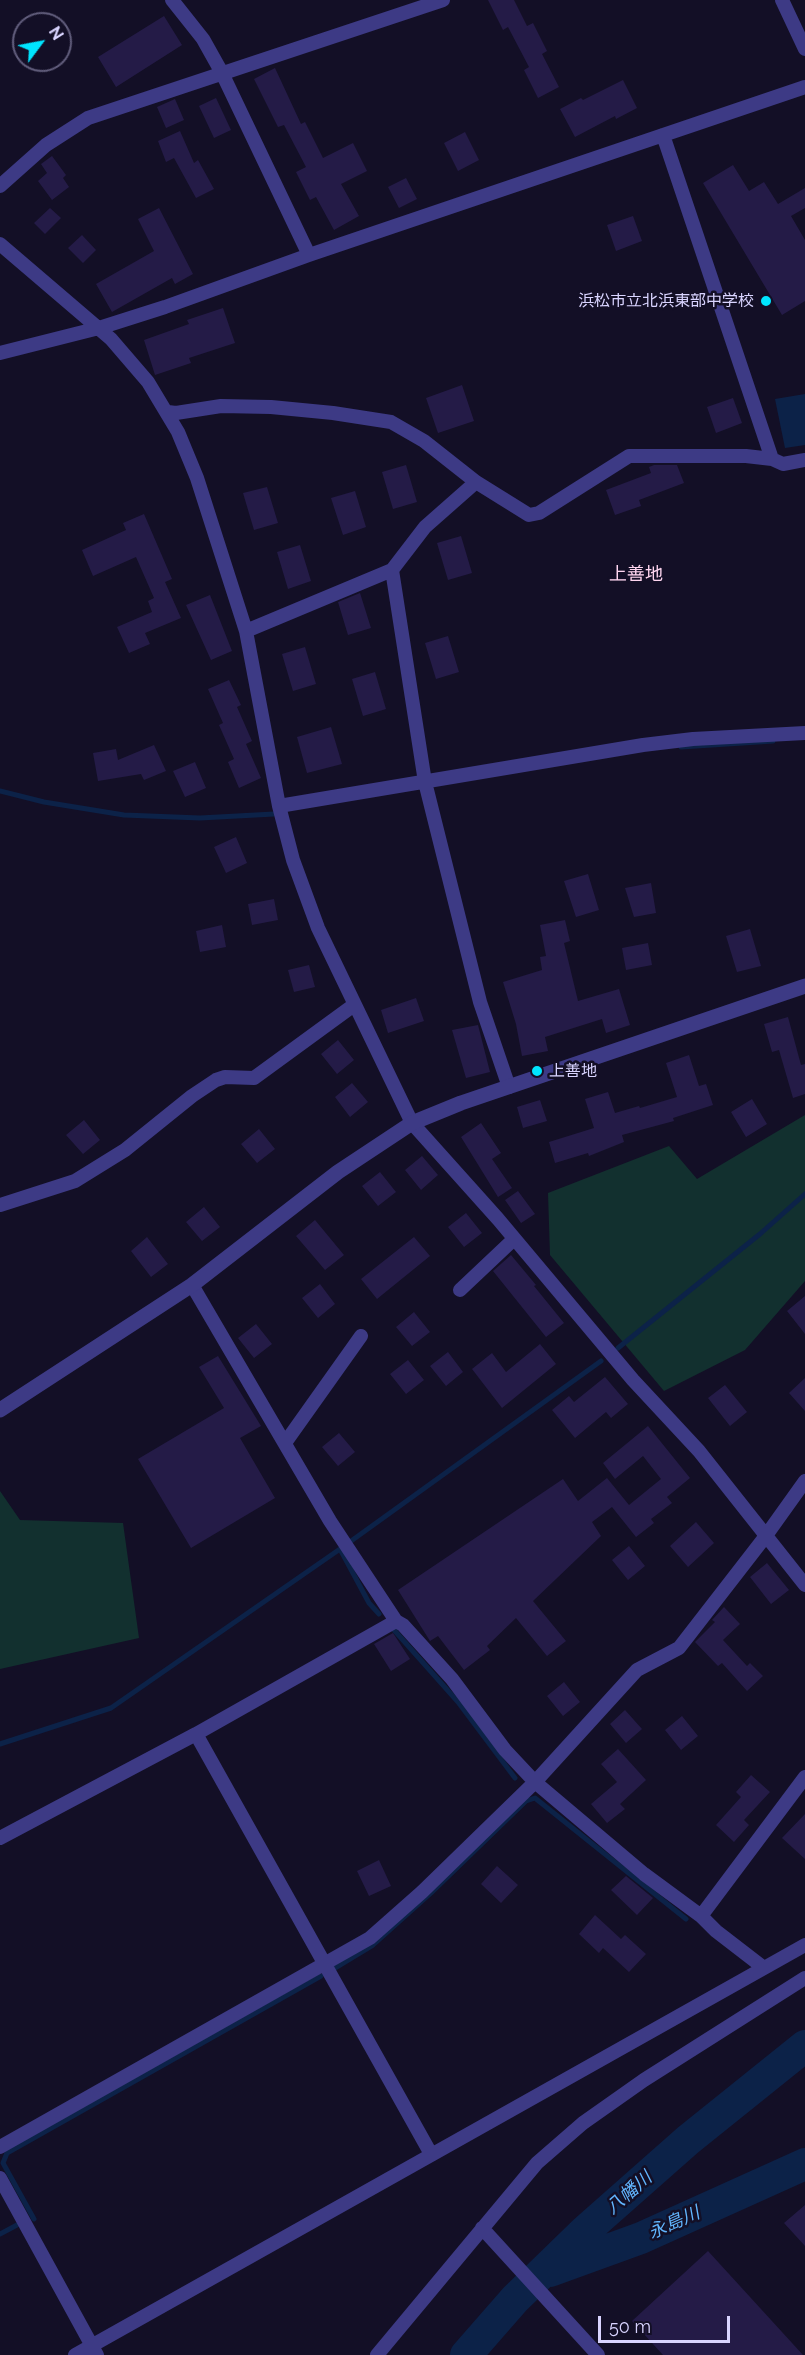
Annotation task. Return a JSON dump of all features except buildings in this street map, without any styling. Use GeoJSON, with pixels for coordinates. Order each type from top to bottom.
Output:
{"type":"FeatureCollection","features":[{"type":"Feature","properties":{"kind":"street"},"geometry":{"type":"LineString","coordinates":[[172,0],[203,39],[222,73],[309,255]]}},
{"type":"Feature","properties":{"kind":"street"},"geometry":{"type":"LineString","coordinates":[[0,186],[45,145],[88,118],[443,0]]}},
{"type":"Feature","properties":{"kind":"street"},"geometry":{"type":"LineString","coordinates":[[782,0],[805,49]]}},
{"type":"Feature","properties":{"kind":"street"},"geometry":{"type":"LineString","coordinates":[[0,353],[99,328],[165,307],[309,255],[805,87]]}},
{"type":"Feature","properties":{"kind":"street"},"geometry":{"type":"LineString","coordinates":[[663,135],[772,459]]}},
{"type":"Feature","properties":{"kind":"street"},"geometry":{"type":"LineString","coordinates":[[0,244],[111,339],[148,382],[168,412],[196,478],[246,631],[279,806],[293,860],[318,928],[412,1123],[633,1380],[699,1451],[805,1585]]}},
{"type":"Feature","properties":{"kind":"street"},"geometry":{"type":"LineString","coordinates":[[168,412],[176,413],[221,406],[271,407],[333,412],[391,422],[423,441],[476,482],[529,515],[539,513],[629,456],[746,456],[772,459],[783,464],[805,460]]}},
{"type":"Feature","properties":{"kind":"street"},"geometry":{"type":"LineString","coordinates":[[246,631],[392,570],[425,527],[476,482]]}},
{"type":"Feature","properties":{"kind":"street"},"geometry":{"type":"LineString","coordinates":[[392,570],[425,782],[480,1002],[509,1087]]}},
{"type":"Feature","properties":{"kind":"street"},"geometry":{"type":"LineString","coordinates":[[279,806],[643,745],[693,739],[805,734]]}},
{"type":"Feature","properties":{"kind":"street"},"geometry":{"type":"LineString","coordinates":[[0,1410],[192,1285],[338,1172],[412,1123],[461,1103],[805,986]]}},
{"type":"Feature","properties":{"kind":"street"},"geometry":{"type":"LineString","coordinates":[[0,1205],[75,1182],[125,1150],[192,1095],[225,1077],[254,1078],[354,1005]]}},
{"type":"Feature","properties":{"kind":"street"},"geometry":{"type":"LineString","coordinates":[[460,1290],[514,1239]]}},
{"type":"Feature","properties":{"kind":"street"},"geometry":{"type":"LineString","coordinates":[[192,1285],[345,1545],[396,1621],[403,1625],[452,1679],[505,1750],[535,1782],[644,1874],[701,1916],[716,1931],[764,1968]]}},
{"type":"Feature","properties":{"kind":"street"},"geometry":{"type":"LineString","coordinates":[[285,1443],[361,1336]]}},
{"type":"Feature","properties":{"kind":"street"},"geometry":{"type":"LineString","coordinates":[[0,2147],[370,1938],[535,1782],[637,1670],[679,1648],[805,1481]]}},
{"type":"Feature","properties":{"kind":"street"},"geometry":{"type":"LineString","coordinates":[[0,1838],[196,1734],[396,1621]]}},
{"type":"Feature","properties":{"kind":"street"},"geometry":{"type":"LineString","coordinates":[[196,1734],[431,2154]]}},
{"type":"Feature","properties":{"kind":"street"},"geometry":{"type":"LineString","coordinates":[[701,1916],[805,1777]]}},
{"type":"Feature","properties":{"kind":"street"},"geometry":{"type":"LineString","coordinates":[[75,2355],[95,2351],[431,2154],[805,1945]]}},
{"type":"Feature","properties":{"kind":"street"},"geometry":{"type":"LineString","coordinates":[[377,2355],[537,2163],[583,2123],[645,2080],[805,1978]]}},
{"type":"Feature","properties":{"kind":"street"},"geometry":{"type":"LineString","coordinates":[[0,2178],[95,2351]]}},
{"type":"Feature","properties":{"kind":"street"},"geometry":{"type":"LineString","coordinates":[[482,2228],[598,2355]]}},
{"type":"Feature","properties":{"kind":"green space"},"geometry":{"type":"Polygon","coordinates":[[[805,1115],[805,1281],[745,1350],[664,1391],[550,1255],[548,1193],[669,1146],[697,1179],[805,1115]]]}},
{"type":"Feature","properties":{"kind":"green space"},"geometry":{"type":"Polygon","coordinates":[[[0,1491],[20,1520],[123,1523],[139,1638],[0,1669],[0,1491]]]}},
{"type":"Feature","properties":{"kind":"water"},"geometry":{"type":"Polygon","coordinates":[[[805,394],[805,445],[785,448],[775,399],[805,394]]]}},
{"type":"Feature","properties":{"kind":"waterway"},"geometry":{"type":"LineString","coordinates":[[681,747],[773,741]]}},
{"type":"Feature","properties":{"kind":"waterway"},"geometry":{"type":"LineString","coordinates":[[0,791],[44,802],[124,815],[200,818],[274,814]]}},
{"type":"Feature","properties":{"kind":"waterway"},"geometry":{"type":"LineString","coordinates":[[618,1348],[760,1234],[805,1194]]}},
{"type":"Feature","properties":{"kind":"waterway"},"geometry":{"type":"LineString","coordinates":[[0,1744],[111,1708],[340,1549],[601,1361]]}},
{"type":"Feature","properties":{"kind":"waterway"},"geometry":{"type":"LineString","coordinates":[[340,1549],[369,1603],[379,1614]]}},
{"type":"Feature","properties":{"kind":"waterway"},"geometry":{"type":"LineString","coordinates":[[394,1630],[458,1702],[515,1778]]}},
{"type":"Feature","properties":{"kind":"waterway"},"geometry":{"type":"LineString","coordinates":[[335,1968],[373,1945],[431,1893],[526,1801],[535,1798],[686,1919]]}},
{"type":"Feature","properties":{"kind":"waterway"},"geometry":{"type":"LineString","coordinates":[[34,2219],[3,2163],[7,2153],[321,1976]]}},
{"type":"Feature","properties":{"kind":"waterway","name":"八幡川"},"geometry":{"type":"LineString","coordinates":[[466,2355],[515,2299],[585,2231],[688,2140],[805,2046]]}},
{"type":"Feature","properties":{"kind":"waterway","name":"永島川"},"geometry":{"type":"LineString","coordinates":[[550,2271],[641,2238],[805,2164]]}},
{"type":"Feature","properties":{"kind":"waterway"},"geometry":{"type":"LineString","coordinates":[[0,2234],[17,2225]]}},
{"type":"Feature","properties":{"kind":"place","name":"浜松市立北浜東部中学校"},"geometry":{"type":"Point","coordinates":[766,301]}},
{"type":"Feature","properties":{"kind":"place","name":"上善地"},"geometry":{"type":"Point","coordinates":[537,1071]}},
{"type":"Feature","properties":{"kind":"district","name":"上善地"},"geometry":{"type":"Point","coordinates":[636,575]}}]}
